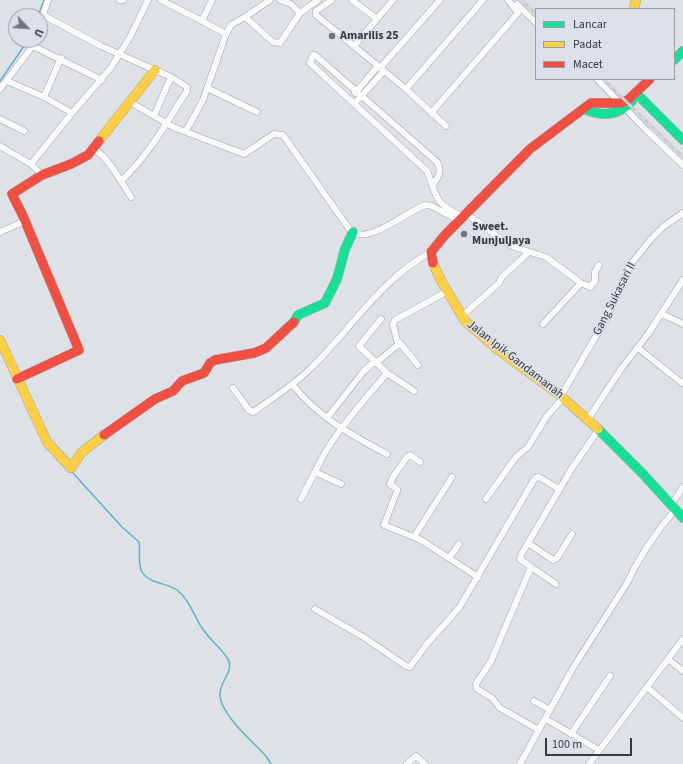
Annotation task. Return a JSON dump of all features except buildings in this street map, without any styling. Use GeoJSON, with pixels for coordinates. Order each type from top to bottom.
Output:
{"type":"FeatureCollection","features":[{"type":"Feature","properties":{"kind":"street"},"geometry":{"type":"LineString","coordinates":[[31,164],[72,113],[102,80],[130,37],[148,0]]}},
{"type":"Feature","properties":{"kind":"street"},"geometry":{"type":"LineString","coordinates":[[161,0],[226,34]]}},
{"type":"Feature","properties":{"kind":"street"},"geometry":{"type":"LineString","coordinates":[[202,21],[212,0]]}},
{"type":"Feature","properties":{"kind":"street"},"geometry":{"type":"LineString","coordinates":[[186,131],[203,100],[226,34],[231,25],[246,17],[270,0]]}},
{"type":"Feature","properties":{"kind":"street"},"geometry":{"type":"LineString","coordinates":[[280,0],[291,4],[300,13]]}},
{"type":"Feature","properties":{"kind":"street"},"geometry":{"type":"LineString","coordinates":[[246,17],[273,42],[279,43],[285,37],[300,13],[318,0]]}},
{"type":"Feature","properties":{"kind":"street"},"geometry":{"type":"LineString","coordinates":[[332,0],[316,11],[316,14],[355,45],[446,126]]}},
{"type":"Feature","properties":{"kind":"street"},"geometry":{"type":"LineString","coordinates":[[352,0],[377,19]]}},
{"type":"Feature","properties":{"kind":"street"},"geometry":{"type":"LineString","coordinates":[[355,45],[393,0]]}},
{"type":"Feature","properties":{"kind":"street"},"geometry":{"type":"LineString","coordinates":[[354,104],[359,94],[440,0]]}},
{"type":"Feature","properties":{"kind":"street"},"geometry":{"type":"LineString","coordinates":[[406,89],[484,0]]}},
{"type":"Feature","properties":{"kind":"street"},"geometry":{"type":"LineString","coordinates":[[431,113],[518,13],[508,0]]}},
{"type":"Feature","properties":{"kind":"street"},"geometry":{"type":"LineString","coordinates":[[513,0],[535,22]]}},
{"type":"Feature","properties":{"kind":"street"},"geometry":{"type":"LineString","coordinates":[[48,18],[120,54],[184,83],[188,90],[158,139],[138,164],[121,181]]}},
{"type":"Feature","properties":{"kind":"street"},"geometry":{"type":"LineString","coordinates":[[1,87],[30,48]]}},
{"type":"Feature","properties":{"kind":"street"},"geometry":{"type":"LineString","coordinates":[[43,48],[102,80]]}},
{"type":"Feature","properties":{"kind":"street"},"geometry":{"type":"LineString","coordinates":[[433,186],[440,170],[437,162],[315,55],[313,55],[310,63],[427,171],[433,186],[435,198],[441,205],[505,242],[546,257],[561,266],[581,283],[590,287],[597,275],[595,272],[599,266]]}},
{"type":"Feature","properties":{"kind":"street"},"geometry":{"type":"LineString","coordinates":[[44,97],[61,58]]}},
{"type":"Feature","properties":{"kind":"street"},"geometry":{"type":"LineString","coordinates":[[17,380],[79,350],[25,221],[13,199],[12,194],[42,175],[71,164],[94,150],[155,70]]}},
{"type":"Feature","properties":{"kind":"street"},"geometry":{"type":"LineString","coordinates":[[154,116],[171,77]]}},
{"type":"Feature","properties":{"kind":"street"},"geometry":{"type":"LineString","coordinates":[[598,80],[624,105],[647,131],[683,165]]}},
{"type":"Feature","properties":{"kind":"street"},"geometry":{"type":"LineString","coordinates":[[233,388],[249,410],[253,412],[292,384],[312,367],[370,302],[408,266],[431,252],[438,242],[530,149],[584,110],[592,113],[608,114],[620,111],[629,99],[649,80]]}},
{"type":"Feature","properties":{"kind":"street"},"geometry":{"type":"LineString","coordinates":[[624,105],[638,96],[654,80]]}},
{"type":"Feature","properties":{"kind":"street"},"geometry":{"type":"LineString","coordinates":[[7,81],[44,97],[72,113]]}},
{"type":"Feature","properties":{"kind":"street"},"geometry":{"type":"LineString","coordinates":[[207,88],[257,112]]}},
{"type":"Feature","properties":{"kind":"street"},"geometry":{"type":"LineString","coordinates":[[349,99],[359,94]]}},
{"type":"Feature","properties":{"kind":"street"},"geometry":{"type":"LineString","coordinates":[[638,96],[683,140]]}},
{"type":"Feature","properties":{"kind":"street"},"geometry":{"type":"LineString","coordinates":[[130,102],[167,123],[244,154],[274,134],[283,136],[353,232],[366,235],[426,205],[463,217]]}},
{"type":"Feature","properties":{"kind":"street"},"geometry":{"type":"LineString","coordinates":[[0,119],[24,131]]}},
{"type":"Feature","properties":{"kind":"street"},"geometry":{"type":"LineString","coordinates":[[0,146],[31,164],[42,175]]}},
{"type":"Feature","properties":{"kind":"street"},"geometry":{"type":"LineString","coordinates":[[94,150],[100,153],[131,197]]}},
{"type":"Feature","properties":{"kind":"street"},"geometry":{"type":"LineString","coordinates":[[421,166],[429,156]]}},
{"type":"Feature","properties":{"kind":"street","name":"Gang Sukasari II"},"geometry":{"type":"LineString","coordinates":[[486,499],[516,457],[528,447],[547,416],[562,397],[606,319],[631,264],[651,239],[664,226],[683,213]]}},
{"type":"Feature","properties":{"kind":"street"},"geometry":{"type":"LineString","coordinates":[[0,232],[25,221]]}},
{"type":"Feature","properties":{"kind":"street"},"geometry":{"type":"LineString","coordinates":[[0,340],[17,380],[47,442],[71,468],[82,452],[92,443],[155,399],[173,391],[182,381],[204,373],[210,363],[215,360],[254,353],[266,348],[291,326],[298,315],[325,303],[337,279],[343,253],[353,232]]}},
{"type":"Feature","properties":{"kind":"street","name":"Jalan Ipik Gandamanah"},"geometry":{"type":"LineString","coordinates":[[431,252],[433,265],[446,292],[461,317],[497,349],[562,397],[588,419],[683,518]]}},
{"type":"Feature","properties":{"kind":"street"},"geometry":{"type":"LineString","coordinates":[[461,317],[499,283],[502,277],[529,252]]}},
{"type":"Feature","properties":{"kind":"street"},"geometry":{"type":"LineString","coordinates":[[588,419],[662,314],[683,280]]}},
{"type":"Feature","properties":{"kind":"street"},"geometry":{"type":"LineString","coordinates":[[543,324],[581,283]]}},
{"type":"Feature","properties":{"kind":"street"},"geometry":{"type":"LineString","coordinates":[[398,344],[393,325],[395,320],[446,292]]}},
{"type":"Feature","properties":{"kind":"street"},"geometry":{"type":"LineString","coordinates":[[662,314],[683,324]]}},
{"type":"Feature","properties":{"kind":"street"},"geometry":{"type":"LineString","coordinates":[[381,319],[360,344],[361,348],[387,374],[414,391]]}},
{"type":"Feature","properties":{"kind":"street"},"geometry":{"type":"LineString","coordinates":[[398,344],[401,343],[418,366]]}},
{"type":"Feature","properties":{"kind":"street"},"geometry":{"type":"LineString","coordinates":[[327,418],[363,372],[398,344]]}},
{"type":"Feature","properties":{"kind":"street"},"geometry":{"type":"LineString","coordinates":[[638,348],[682,384]]}},
{"type":"Feature","properties":{"kind":"street"},"geometry":{"type":"LineString","coordinates":[[301,499],[322,457],[342,429],[387,374]]}},
{"type":"Feature","properties":{"kind":"street"},"geometry":{"type":"LineString","coordinates":[[292,384],[307,403],[327,418],[342,429],[386,454]]}},
{"type":"Feature","properties":{"kind":"street"},"geometry":{"type":"LineString","coordinates":[[556,584],[520,558],[559,489],[599,430]]}},
{"type":"Feature","properties":{"kind":"street"},"geometry":{"type":"LineString","coordinates":[[420,462],[410,455],[393,477],[390,484],[397,489],[397,492],[384,523],[385,526],[395,531],[414,536],[478,577]]}},
{"type":"Feature","properties":{"kind":"street"},"geometry":{"type":"LineString","coordinates":[[315,472],[341,484]]}},
{"type":"Feature","properties":{"kind":"street"},"geometry":{"type":"LineString","coordinates":[[315,609],[337,624],[365,638],[408,667],[412,665],[426,645],[459,608],[535,478],[539,476],[559,489]]}},
{"type":"Feature","properties":{"kind":"street"},"geometry":{"type":"LineString","coordinates":[[414,536],[452,477]]}},
{"type":"Feature","properties":{"kind":"street"},"geometry":{"type":"LineString","coordinates":[[520,764],[546,720],[573,668],[632,570],[663,524],[683,488]]}},
{"type":"Feature","properties":{"kind":"street"},"geometry":{"type":"LineString","coordinates":[[528,543],[553,560],[557,558],[572,534]]}},
{"type":"Feature","properties":{"kind":"street"},"geometry":{"type":"LineString","coordinates":[[449,558],[459,544]]}},
{"type":"Feature","properties":{"kind":"street"},"geometry":{"type":"LineString","coordinates":[[531,567],[491,661],[476,687],[492,698],[500,708],[539,730]]}},
{"type":"Feature","properties":{"kind":"street"},"geometry":{"type":"LineString","coordinates":[[589,764],[683,639]]}},
{"type":"Feature","properties":{"kind":"street"},"geometry":{"type":"LineString","coordinates":[[668,659],[683,671]]}},
{"type":"Feature","properties":{"kind":"street"},"geometry":{"type":"LineString","coordinates":[[571,734],[610,676]]}},
{"type":"Feature","properties":{"kind":"street"},"geometry":{"type":"LineString","coordinates":[[647,687],[683,718]]}},
{"type":"Feature","properties":{"kind":"street"},"geometry":{"type":"LineString","coordinates":[[534,701],[550,710]]}},
{"type":"Feature","properties":{"kind":"street"},"geometry":{"type":"LineString","coordinates":[[546,720],[599,750]]}},
{"type":"Feature","properties":{"kind":"street"},"geometry":{"type":"LineString","coordinates":[[407,764],[416,756],[425,764]]}},
{"type":"Feature","properties":{"kind":"waterway"},"geometry":{"type":"LineString","coordinates":[[41,8],[44,0]]}},
{"type":"Feature","properties":{"kind":"waterway"},"geometry":{"type":"LineString","coordinates":[[0,81],[23,48]]}},
{"type":"Feature","properties":{"kind":"waterway"},"geometry":{"type":"LineString","coordinates":[[72,472],[122,527],[139,542],[140,565],[145,576],[153,581],[177,590],[185,598],[205,632],[228,659],[230,664],[228,673],[220,691],[222,704],[232,720],[266,756],[271,764]]}},
{"type":"Feature","properties":{"kind":"railway"},"geometry":{"type":"LineString","coordinates":[[522,0],[535,13]]}},
{"type":"Feature","properties":{"kind":"railway"},"geometry":{"type":"LineString","coordinates":[[604,80],[683,157]]}},
{"type":"Feature","properties":{"kind":"traffic: fast"},"geometry":{"type":"LineString","coordinates":[[675,59],[683,51]]}},
{"type":"Feature","properties":{"kind":"traffic: fast"},"geometry":{"type":"LineString","coordinates":[[638,95],[683,140]]}},
{"type":"Feature","properties":{"kind":"traffic: fast"},"geometry":{"type":"LineString","coordinates":[[584,109],[591,112],[610,114],[621,110],[632,101]]}},
{"type":"Feature","properties":{"kind":"traffic: fast"},"geometry":{"type":"LineString","coordinates":[[294,322],[298,315],[325,303],[337,279],[345,249],[353,232]]}},
{"type":"Feature","properties":{"kind":"traffic: fast"},"geometry":{"type":"LineString","coordinates":[[598,429],[643,474],[683,518]]}},
{"type":"Feature","properties":{"kind":"traffic: slow"},"geometry":{"type":"LineString","coordinates":[[634,8],[636,0]]}},
{"type":"Feature","properties":{"kind":"traffic: slow"},"geometry":{"type":"LineString","coordinates":[[99,141],[155,70]]}},
{"type":"Feature","properties":{"kind":"traffic: slow"},"geometry":{"type":"LineString","coordinates":[[433,263],[440,279],[465,321],[497,349],[561,396],[598,429]]}},
{"type":"Feature","properties":{"kind":"traffic: slow"},"geometry":{"type":"LineString","coordinates":[[0,340],[47,442],[71,468],[82,452],[104,435]]}},
{"type":"Feature","properties":{"kind":"traffic: jam"},"geometry":{"type":"LineString","coordinates":[[433,263],[431,252],[445,235],[530,149],[591,103],[622,103],[629,99],[649,80]]}},
{"type":"Feature","properties":{"kind":"traffic: jam"},"geometry":{"type":"LineString","coordinates":[[17,379],[79,350],[23,216],[12,194],[42,175],[71,164],[88,155],[99,141]]}},
{"type":"Feature","properties":{"kind":"traffic: jam"},"geometry":{"type":"LineString","coordinates":[[104,435],[155,399],[173,391],[182,381],[204,373],[210,363],[215,360],[254,353],[266,348],[294,322]]}},
{"type":"Feature","properties":{"kind":"place","name":"Amarilis 25"},"geometry":{"type":"Point","coordinates":[332,36]}},
{"type":"Feature","properties":{"kind":"place","name":"Sweet. Munjuljaya"},"geometry":{"type":"Point","coordinates":[464,234]}}]}
